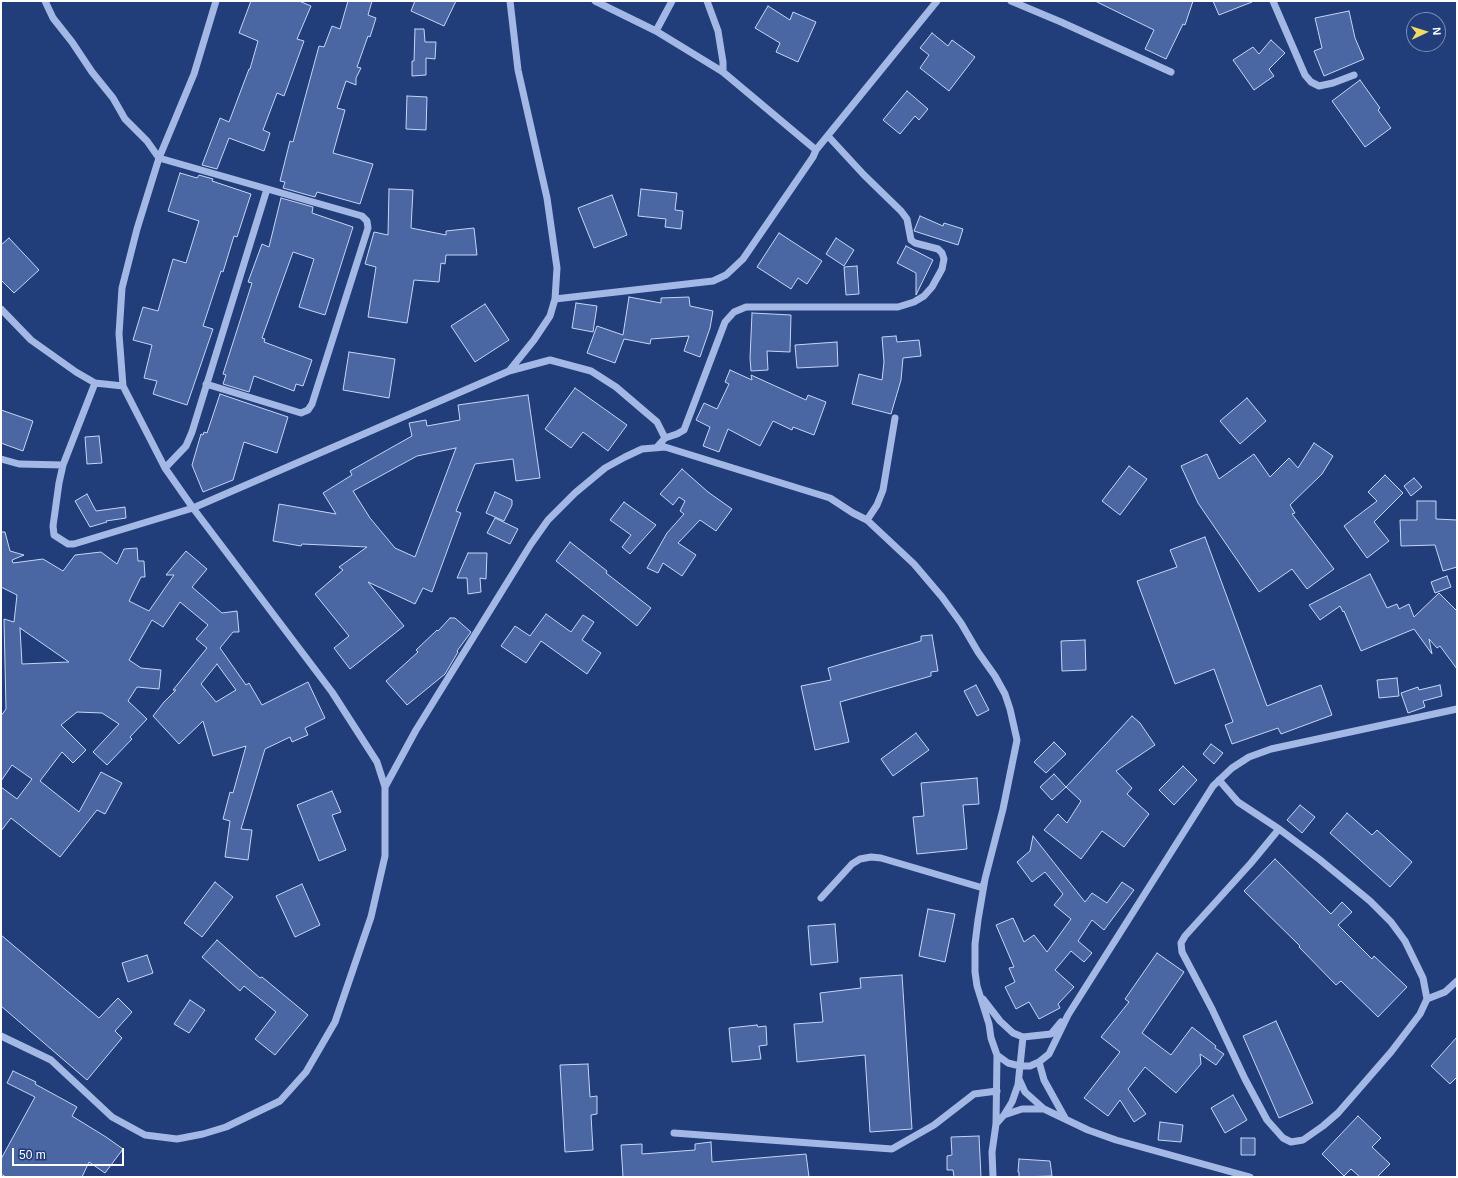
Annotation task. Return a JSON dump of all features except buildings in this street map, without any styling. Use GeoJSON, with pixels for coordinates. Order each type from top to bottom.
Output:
{"type":"FeatureCollection","features":[{"type":"Feature","properties":{"kind":"street"},"geometry":{"type":"LineString","coordinates":[[45,1],[53,18],[113,98],[125,118],[147,141],[160,158],[362,216],[367,221],[368,228],[312,404],[308,410],[301,412],[206,384]]}},
{"type":"Feature","properties":{"kind":"street"},"geometry":{"type":"LineString","coordinates":[[1,1036],[51,1060],[112,1117],[145,1135],[177,1139],[204,1134],[226,1127],[280,1101],[306,1072],[336,1022],[371,918],[386,856],[385,787],[377,762],[332,692],[193,508],[165,468],[123,386],[119,334],[122,288],[137,229],[160,158],[194,74],[216,1]]}},
{"type":"Feature","properties":{"kind":"street"},"geometry":{"type":"LineString","coordinates":[[509,371],[534,340],[550,316],[555,299],[557,268],[547,198],[518,70],[510,1]]}},
{"type":"Feature","properties":{"kind":"street"},"geometry":{"type":"LineString","coordinates":[[595,1],[656,30],[723,72],[816,150]]}},
{"type":"Feature","properties":{"kind":"street"},"geometry":{"type":"LineString","coordinates":[[656,30],[672,1]]}},
{"type":"Feature","properties":{"kind":"street"},"geometry":{"type":"LineString","coordinates":[[707,1],[718,31],[724,62],[723,72]]}},
{"type":"Feature","properties":{"kind":"street"},"geometry":{"type":"LineString","coordinates":[[555,299],[713,281],[726,275],[743,259],[813,157],[816,150],[937,1]]}},
{"type":"Feature","properties":{"kind":"street"},"geometry":{"type":"LineString","coordinates":[[1011,1],[1062,22],[1171,72]]}},
{"type":"Feature","properties":{"kind":"street"},"geometry":{"type":"LineString","coordinates":[[1273,1],[1305,74],[1311,82],[1319,86],[1333,83],[1354,75]]}},
{"type":"Feature","properties":{"kind":"street"},"geometry":{"type":"LineString","coordinates":[[657,447],[665,438],[678,434],[684,430],[725,322],[734,312],[746,307],[898,307],[914,302],[924,296],[932,287],[942,269],[944,259],[942,253],[938,249],[915,243],[911,240],[907,220],[901,211],[864,175],[828,136]]}},
{"type":"Feature","properties":{"kind":"street"},"geometry":{"type":"LineString","coordinates":[[165,468],[186,446],[267,189]]}},
{"type":"Feature","properties":{"kind":"street"},"geometry":{"type":"LineString","coordinates":[[1,309],[31,340],[95,384],[123,386]]}},
{"type":"Feature","properties":{"kind":"street"},"geometry":{"type":"LineString","coordinates":[[95,384],[63,465],[58,489],[52,526],[54,535],[68,544],[74,544],[193,508],[509,371],[550,360],[591,371],[616,387],[657,422],[665,438]]}},
{"type":"Feature","properties":{"kind":"street"},"geometry":{"type":"LineString","coordinates":[[867,520],[877,505],[883,490],[895,418]]}},
{"type":"Feature","properties":{"kind":"street"},"geometry":{"type":"LineString","coordinates":[[385,787],[416,730],[531,544],[548,520],[575,493],[605,468],[642,450],[665,447],[830,498],[867,520],[914,564],[942,597],[995,676],[1005,694],[1017,740],[1003,810],[983,888],[881,858],[871,857],[852,864],[821,898]]}},
{"type":"Feature","properties":{"kind":"street"},"geometry":{"type":"LineString","coordinates":[[1,459],[20,464],[63,465]]}},
{"type":"Feature","properties":{"kind":"street"},"geometry":{"type":"LineString","coordinates":[[997,1055],[1008,1063],[1020,1066],[1030,1066],[1039,1062],[1049,1054],[1068,1015],[1213,786],[1232,768],[1250,757],[1271,749],[1457,709]]}},
{"type":"Feature","properties":{"kind":"street"},"geometry":{"type":"LineString","coordinates":[[1219,780],[1238,802],[1278,829],[1319,859],[1370,902],[1391,922],[1405,941],[1423,978],[1427,999],[1420,1014],[1408,1031],[1378,1068],[1338,1113],[1313,1135],[1304,1140],[1291,1142],[1283,1138],[1267,1120],[1182,952],[1181,943],[1185,936],[1251,863],[1278,829]]}},
{"type":"Feature","properties":{"kind":"street"},"geometry":{"type":"LineString","coordinates":[[985,879],[975,944],[975,972],[979,994],[997,1055],[996,1124],[992,1152],[993,1177]]}},
{"type":"Feature","properties":{"kind":"street"},"geometry":{"type":"LineString","coordinates":[[1427,999],[1445,992],[1457,980]]}},
{"type":"Feature","properties":{"kind":"street"},"geometry":{"type":"LineString","coordinates":[[979,994],[1000,1021],[1013,1033],[1023,1037],[1051,1034],[1068,1015]]}},
{"type":"Feature","properties":{"kind":"street"},"geometry":{"type":"LineString","coordinates":[[996,1124],[1012,1102],[1018,1085],[1023,1037]]}},
{"type":"Feature","properties":{"kind":"street"},"geometry":{"type":"LineString","coordinates":[[1039,1062],[1044,1080],[1065,1118]]}},
{"type":"Feature","properties":{"kind":"street"},"geometry":{"type":"LineString","coordinates":[[1019,1079],[1025,1092],[1044,1109],[1088,1130],[1116,1140],[1250,1177]]}},
{"type":"Feature","properties":{"kind":"street"},"geometry":{"type":"LineString","coordinates":[[674,1133],[892,1149],[934,1124],[974,1094],[997,1091]]}},
{"type":"Feature","properties":{"kind":"street"},"geometry":{"type":"LineString","coordinates":[[1004,1115],[1022,1109],[1044,1109]]}}]}
